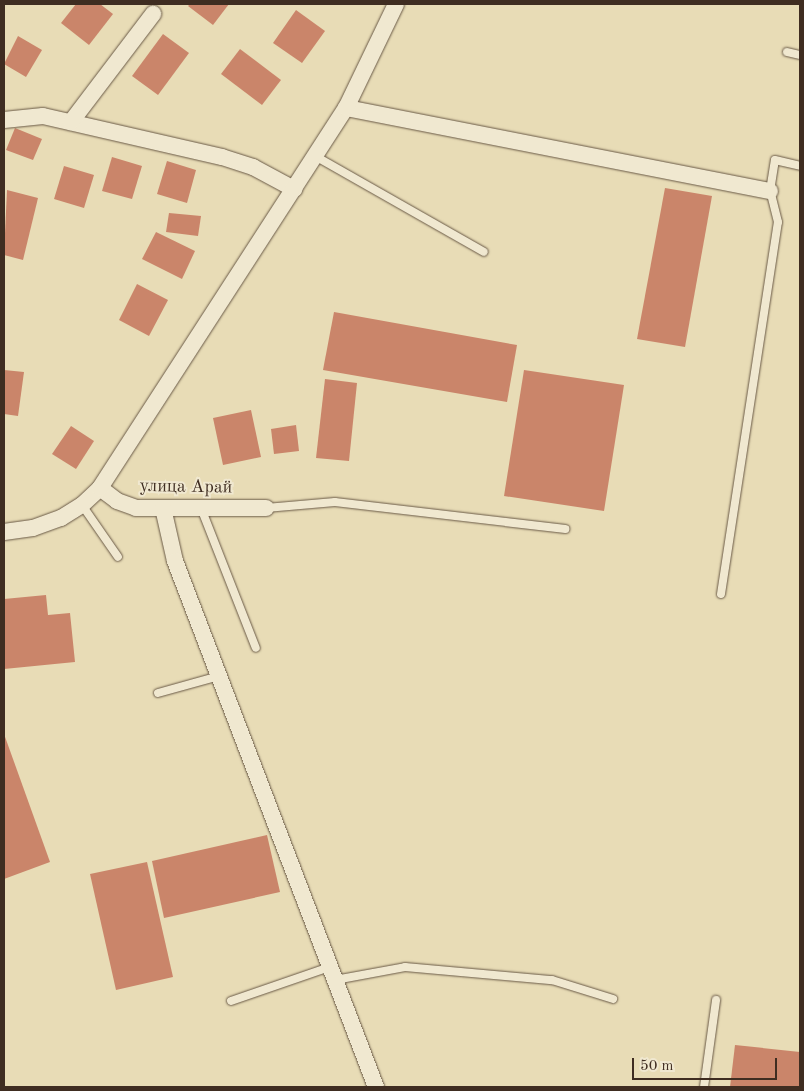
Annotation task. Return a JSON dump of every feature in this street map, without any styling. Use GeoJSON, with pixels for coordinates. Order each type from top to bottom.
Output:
{"type":"FeatureCollection","features":[{"type":"Feature","properties":{"kind":"street"},"geometry":{"type":"LineString","coordinates":[[4,532],[33,528],[61,518],[82,505],[100,488],[346,108],[394,7]]}},
{"type":"Feature","properties":{"kind":"street"},"geometry":{"type":"LineString","coordinates":[[71,122],[153,14]]}},
{"type":"Feature","properties":{"kind":"street"},"geometry":{"type":"LineString","coordinates":[[346,108],[770,191]]}},
{"type":"Feature","properties":{"kind":"street"},"geometry":{"type":"LineString","coordinates":[[4,120],[43,116],[222,157],[253,167],[294,189]]}},
{"type":"Feature","properties":{"kind":"street","name":"улица Арай"},"geometry":{"type":"LineString","coordinates":[[100,488],[118,501],[136,508],[266,508]]}},
{"type":"Feature","properties":{"kind":"street"},"geometry":{"type":"LineString","coordinates":[[163,508],[175,561],[376,1087]]}},
{"type":"Feature","properties":{"kind":"lane"},"geometry":{"type":"LineString","coordinates":[[787,52],[800,54]]}},
{"type":"Feature","properties":{"kind":"lane"},"geometry":{"type":"LineString","coordinates":[[315,156],[484,252]]}},
{"type":"Feature","properties":{"kind":"lane"},"geometry":{"type":"LineString","coordinates":[[721,594],[778,222],[770,191],[775,160],[800,166]]}},
{"type":"Feature","properties":{"kind":"lane"},"geometry":{"type":"LineString","coordinates":[[266,508],[335,502],[564,529]]}},
{"type":"Feature","properties":{"kind":"lane"},"geometry":{"type":"LineString","coordinates":[[82,505],[118,557]]}},
{"type":"Feature","properties":{"kind":"lane"},"geometry":{"type":"LineString","coordinates":[[201,508],[256,648]]}},
{"type":"Feature","properties":{"kind":"lane"},"geometry":{"type":"LineString","coordinates":[[158,693],[219,676]]}},
{"type":"Feature","properties":{"kind":"lane"},"geometry":{"type":"LineString","coordinates":[[231,1001],[333,974],[405,967],[552,980],[613,1000]]}},
{"type":"Feature","properties":{"kind":"lane"},"geometry":{"type":"LineString","coordinates":[[704,1087],[716,1000]]}},
{"type":"Feature","properties":{"kind":"building"},"geometry":{"type":"Polygon","coordinates":[[[76,4],[100,4],[113,14],[89,45],[61,23],[76,4]]]}},
{"type":"Feature","properties":{"kind":"building"},"geometry":{"type":"Polygon","coordinates":[[[190,4],[229,4],[213,25],[188,6],[190,4]]]}},
{"type":"Feature","properties":{"kind":"building"},"geometry":{"type":"Polygon","coordinates":[[[296,10],[325,31],[302,63],[273,43],[296,10]]]}},
{"type":"Feature","properties":{"kind":"building"},"geometry":{"type":"Polygon","coordinates":[[[163,34],[189,53],[158,95],[132,76],[163,34]]]}},
{"type":"Feature","properties":{"kind":"building"},"geometry":{"type":"Polygon","coordinates":[[[18,36],[42,50],[26,77],[4,64],[18,36]]]}},
{"type":"Feature","properties":{"kind":"building"},"geometry":{"type":"Polygon","coordinates":[[[240,49],[281,80],[262,105],[221,74],[240,49]]]}},
{"type":"Feature","properties":{"kind":"building"},"geometry":{"type":"Polygon","coordinates":[[[15,128],[42,139],[33,160],[6,150],[15,128]]]}},
{"type":"Feature","properties":{"kind":"building"},"geometry":{"type":"Polygon","coordinates":[[[112,157],[142,166],[132,199],[102,191],[112,157]]]}},
{"type":"Feature","properties":{"kind":"building"},"geometry":{"type":"Polygon","coordinates":[[[167,161],[196,170],[187,203],[157,194],[167,161]]]}},
{"type":"Feature","properties":{"kind":"building"},"geometry":{"type":"Polygon","coordinates":[[[64,166],[94,175],[84,208],[54,199],[64,166]]]}},
{"type":"Feature","properties":{"kind":"building"},"geometry":{"type":"Polygon","coordinates":[[[665,188],[712,196],[685,347],[637,339],[665,188]]]}},
{"type":"Feature","properties":{"kind":"building"},"geometry":{"type":"Polygon","coordinates":[[[7,190],[38,198],[23,260],[4,255],[7,190]]]}},
{"type":"Feature","properties":{"kind":"building"},"geometry":{"type":"Polygon","coordinates":[[[169,213],[201,216],[198,236],[166,232],[169,213]]]}},
{"type":"Feature","properties":{"kind":"building"},"geometry":{"type":"Polygon","coordinates":[[[156,232],[195,251],[182,279],[142,259],[156,232]]]}},
{"type":"Feature","properties":{"kind":"building"},"geometry":{"type":"Polygon","coordinates":[[[137,284],[168,300],[149,336],[119,320],[137,284]]]}},
{"type":"Feature","properties":{"kind":"building"},"geometry":{"type":"Polygon","coordinates":[[[334,312],[517,345],[507,402],[323,370],[334,312]]]}},
{"type":"Feature","properties":{"kind":"building"},"geometry":{"type":"Polygon","coordinates":[[[4,370],[24,372],[18,416],[4,414],[4,370]]]}},
{"type":"Feature","properties":{"kind":"building"},"geometry":{"type":"Polygon","coordinates":[[[524,370],[624,385],[604,511],[504,496],[524,370]]]}},
{"type":"Feature","properties":{"kind":"building"},"geometry":{"type":"Polygon","coordinates":[[[325,379],[357,383],[349,461],[316,458],[325,379]]]}},
{"type":"Feature","properties":{"kind":"building"},"geometry":{"type":"Polygon","coordinates":[[[251,410],[261,457],[223,465],[213,418],[251,410]]]}},
{"type":"Feature","properties":{"kind":"building"},"geometry":{"type":"Polygon","coordinates":[[[296,425],[299,451],[274,454],[271,429],[296,425]]]}},
{"type":"Feature","properties":{"kind":"building"},"geometry":{"type":"Polygon","coordinates":[[[71,426],[94,441],[76,469],[52,454],[71,426]]]}},
{"type":"Feature","properties":{"kind":"building"},"geometry":{"type":"Polygon","coordinates":[[[46,595],[48,615],[70,613],[75,662],[4,669],[4,599],[46,595]]]}},
{"type":"Feature","properties":{"kind":"building"},"geometry":{"type":"Polygon","coordinates":[[[4,734],[50,862],[4,879],[4,734]]]}},
{"type":"Feature","properties":{"kind":"building"},"geometry":{"type":"Polygon","coordinates":[[[267,835],[280,892],[164,918],[152,861],[267,835]]]}},
{"type":"Feature","properties":{"kind":"building"},"geometry":{"type":"Polygon","coordinates":[[[147,862],[173,977],[116,990],[90,874],[147,862]]]}},
{"type":"Feature","properties":{"kind":"building"},"geometry":{"type":"Polygon","coordinates":[[[735,1045],[800,1052],[800,1087],[730,1087],[735,1045]]]}}]}
